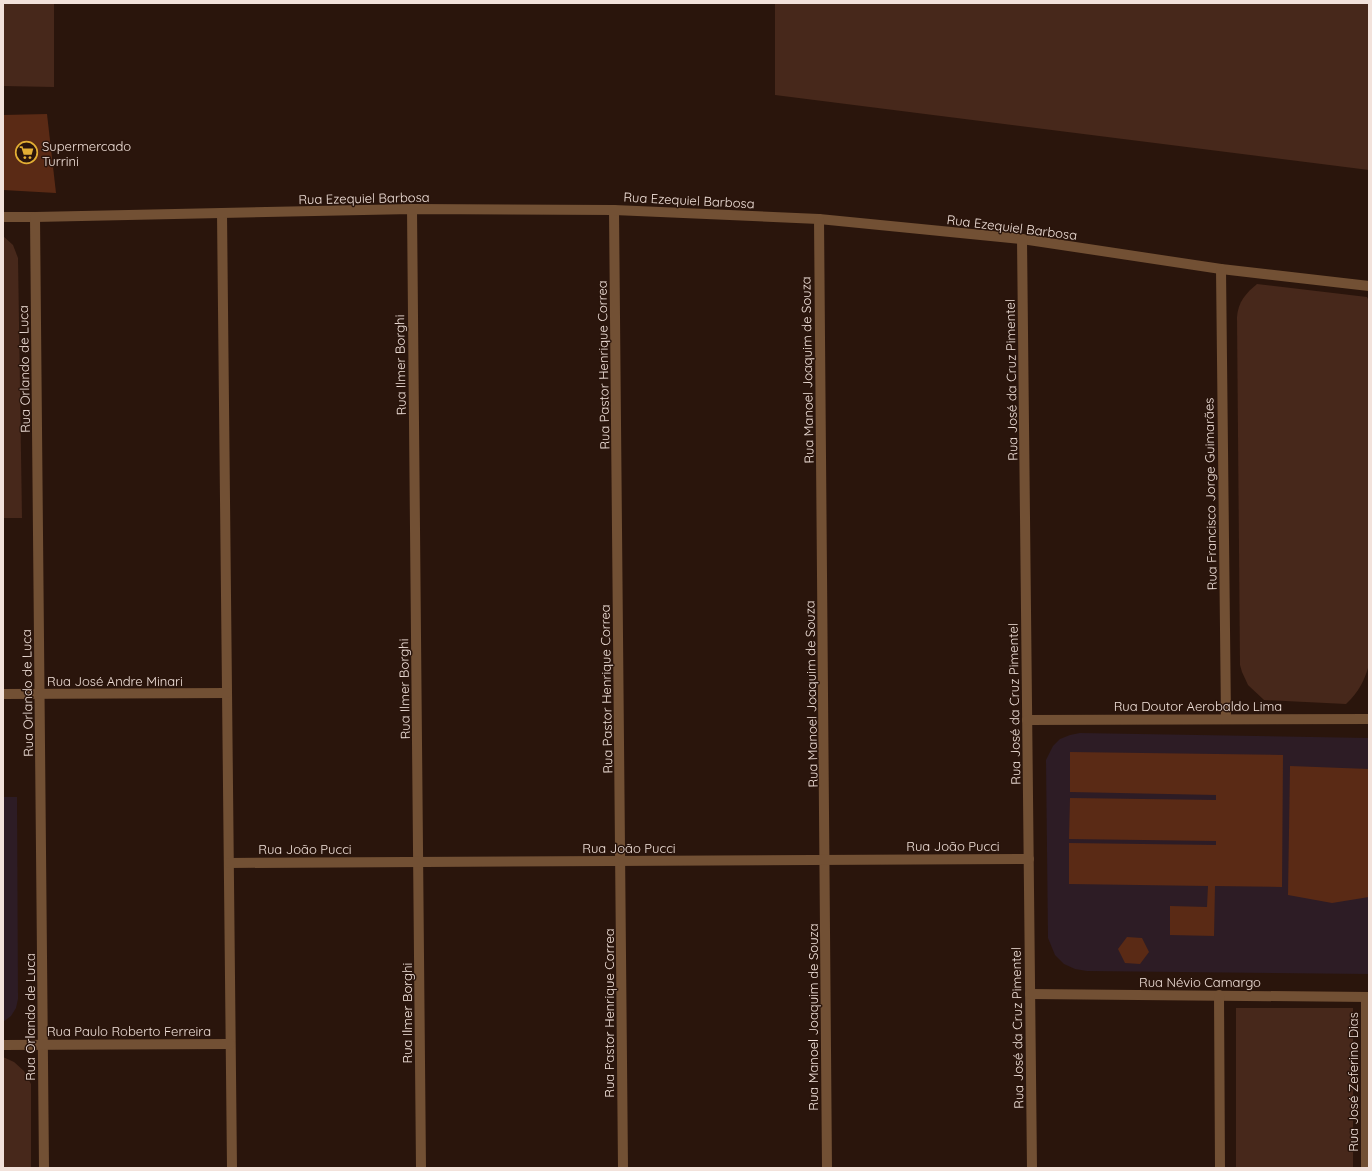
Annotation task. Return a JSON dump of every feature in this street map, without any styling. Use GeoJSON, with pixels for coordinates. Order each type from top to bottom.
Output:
{"type":"FeatureCollection","features":[{"type":"Feature","properties":{"kind":"street","name":"Rua Ezequiel Barbosa"},"geometry":{"type":"LineString","coordinates":[[3,217],[412,209],[614,210],[819,219],[1022,240],[1221,269],[1369,286]]}},
{"type":"Feature","properties":{"kind":"street","name":"Rua Ilmer Borghi"},"geometry":{"type":"LineString","coordinates":[[412,209],[421,1168]]}},
{"type":"Feature","properties":{"kind":"street","name":"Rua Pastor Henrique Correa"},"geometry":{"type":"LineString","coordinates":[[614,210],[623,1168]]}},
{"type":"Feature","properties":{"kind":"street"},"geometry":{"type":"LineString","coordinates":[[222,213],[232,1168]]}},
{"type":"Feature","properties":{"kind":"street","name":"Rua Orlando de Luca"},"geometry":{"type":"LineString","coordinates":[[35,217],[44,1168]]}},
{"type":"Feature","properties":{"kind":"street","name":"Rua Manoel Joaquim de Souza"},"geometry":{"type":"LineString","coordinates":[[819,219],[828,1168]]}},
{"type":"Feature","properties":{"kind":"street","name":"Rua José da Cruz Pimentel"},"geometry":{"type":"LineString","coordinates":[[1022,240],[1032,1168]]}},
{"type":"Feature","properties":{"kind":"street","name":"Rua Francisco Jorge Guimarães"},"geometry":{"type":"LineString","coordinates":[[1221,269],[1226,719]]}},
{"type":"Feature","properties":{"kind":"street","name":"Rua José Andre Minari"},"geometry":{"type":"LineString","coordinates":[[3,694],[227,693]]}},
{"type":"Feature","properties":{"kind":"street","name":"Rua Doutor Aerobaldo Lima"},"geometry":{"type":"LineString","coordinates":[[1027,720],[1369,719]]}},
{"type":"Feature","properties":{"kind":"street","name":"Rua João Pucci"},"geometry":{"type":"LineString","coordinates":[[228,863],[1029,859]]}},
{"type":"Feature","properties":{"kind":"street","name":"Rua Névio Camargo"},"geometry":{"type":"LineString","coordinates":[[1030,994],[1368,997]]}},
{"type":"Feature","properties":{"kind":"street"},"geometry":{"type":"LineString","coordinates":[[1219,995],[1220,1168]]}},
{"type":"Feature","properties":{"kind":"street","name":"Rua José Zeferino Dias"},"geometry":{"type":"LineString","coordinates":[[1366,1168],[1368,997]]}},
{"type":"Feature","properties":{"kind":"street","name":"Rua Paulo Roberto Ferreira"},"geometry":{"type":"LineString","coordinates":[[3,1045],[230,1044]]}},
{"type":"Feature","properties":{"kind":"shaded area"},"geometry":{"type":"Polygon","coordinates":[[[3,3],[54,3],[54,87],[3,86],[3,3]]]}},
{"type":"Feature","properties":{"kind":"shaded area"},"geometry":{"type":"Polygon","coordinates":[[[775,3],[1369,3],[1369,170],[775,95],[775,3]]]}},
{"type":"Feature","properties":{"kind":"shaded area"},"geometry":{"type":"Polygon","coordinates":[[[3,236],[13,245],[18,258],[22,518],[3,518],[3,236]]]}},
{"type":"Feature","properties":{"kind":"shaded area"},"geometry":{"type":"Polygon","coordinates":[[[1257,284],[1367,297],[1369,301],[1369,665],[1360,686],[1346,704],[1264,700],[1248,685],[1240,665],[1237,317],[1243,298],[1257,284]]]}},
{"type":"Feature","properties":{"kind":"shaded area"},"geometry":{"type":"Polygon","coordinates":[[[1080,733],[1369,738],[1369,974],[1087,971],[1075,969],[1064,964],[1055,955],[1048,938],[1046,760],[1053,746],[1060,739],[1080,733]]]}},
{"type":"Feature","properties":{"kind":"shaded area"},"geometry":{"type":"Polygon","coordinates":[[[3,797],[17,797],[18,999],[16,1008],[11,1016],[3,1022],[3,797]]]}},
{"type":"Feature","properties":{"kind":"shaded area"},"geometry":{"type":"Polygon","coordinates":[[[1236,1008],[1353,1008],[1353,1168],[1236,1168],[1236,1008]]]}},
{"type":"Feature","properties":{"kind":"shaded area"},"geometry":{"type":"Polygon","coordinates":[[[3,1057],[14,1062],[24,1071],[31,1084],[31,1168],[3,1168],[3,1057]]]}},
{"type":"Feature","properties":{"kind":"building","name":"Supermercado Turrini"},"geometry":{"type":"Polygon","coordinates":[[[47,114],[56,193],[3,190],[3,115],[47,114]]]}},
{"type":"Feature","properties":{"kind":"building"},"geometry":{"type":"Polygon","coordinates":[[[1070,752],[1283,755],[1282,887],[1215,886],[1214,936],[1170,935],[1170,906],[1207,907],[1208,886],[1069,884],[1069,843],[1216,845],[1216,841],[1069,839],[1070,798],[1216,800],[1216,795],[1070,792],[1070,752]]]}},
{"type":"Feature","properties":{"kind":"building"},"geometry":{"type":"Polygon","coordinates":[[[1290,766],[1369,769],[1369,897],[1332,903],[1288,895],[1290,766]]]}},
{"type":"Feature","properties":{"kind":"building"},"geometry":{"type":"Polygon","coordinates":[[[1127,937],[1142,938],[1149,952],[1140,964],[1125,963],[1118,949],[1127,937]]]}},
{"type":"Feature","properties":{"kind":"place","name":"Supermercado Turrini"},"geometry":{"type":"Point","coordinates":[27,153]}}]}
